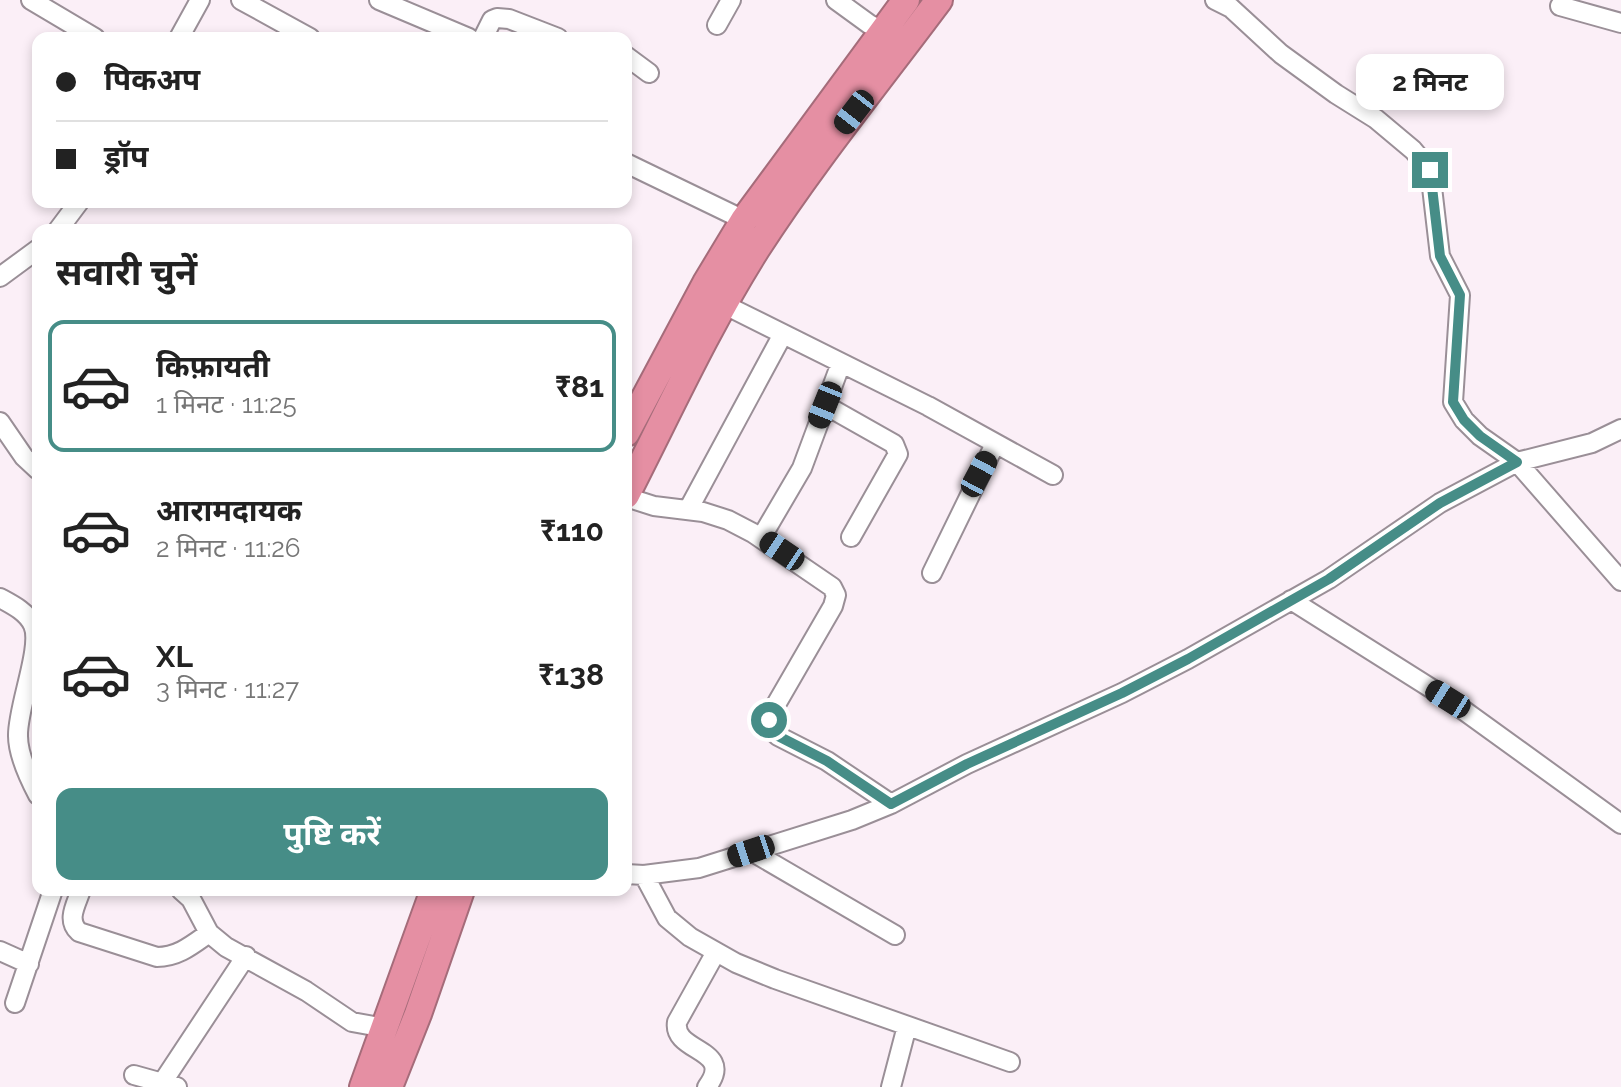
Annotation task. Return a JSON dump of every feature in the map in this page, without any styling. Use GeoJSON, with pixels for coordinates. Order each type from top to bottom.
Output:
{"type":"FeatureCollection","features":[{"type":"Feature","properties":{"kind":"highway"},"geometry":{"type":"LineString","coordinates":[[632,422],[706,283],[744,220],[906,0]]}},
{"type":"Feature","properties":{"kind":"highway"},"geometry":{"type":"LineString","coordinates":[[632,484],[723,304],[816,161],[939,0]]}},
{"type":"Feature","properties":{"kind":"highway"},"geometry":{"type":"LineString","coordinates":[[363,1087],[432,896]]}},
{"type":"Feature","properties":{"kind":"highway"},"geometry":{"type":"LineString","coordinates":[[389,1087],[459,896]]}},
{"type":"Feature","properties":{"kind":"street"},"geometry":{"type":"LineString","coordinates":[[31,0],[85,32]]}},
{"type":"Feature","properties":{"kind":"street"},"geometry":{"type":"LineString","coordinates":[[182,32],[200,0]]}},
{"type":"Feature","properties":{"kind":"street"},"geometry":{"type":"LineString","coordinates":[[241,0],[299,32]]}},
{"type":"Feature","properties":{"kind":"street"},"geometry":{"type":"LineString","coordinates":[[379,0],[455,32]]}},
{"type":"Feature","properties":{"kind":"street"},"geometry":{"type":"LineString","coordinates":[[717,25],[731,0]]}},
{"type":"Feature","properties":{"kind":"street"},"geometry":{"type":"LineString","coordinates":[[836,0],[883,31]]}},
{"type":"Feature","properties":{"kind":"street"},"geometry":{"type":"LineString","coordinates":[[1215,0],[1231,8],[1281,54],[1376,119],[1413,150],[1430,170],[1440,256],[1460,295],[1453,402],[1464,420],[1480,436],[1517,462],[1621,581]]}},
{"type":"Feature","properties":{"kind":"street"},"geometry":{"type":"LineString","coordinates":[[1560,6],[1621,23]]}},
{"type":"Feature","properties":{"kind":"street"},"geometry":{"type":"LineString","coordinates":[[486,32],[492,20],[502,17],[542,32]]}},
{"type":"Feature","properties":{"kind":"street"},"geometry":{"type":"LineString","coordinates":[[632,60],[649,73]]}},
{"type":"Feature","properties":{"kind":"street"},"geometry":{"type":"LineString","coordinates":[[632,166],[744,220]]}},
{"type":"Feature","properties":{"kind":"street"},"geometry":{"type":"LineString","coordinates":[[0,277],[32,253]]}},
{"type":"Feature","properties":{"kind":"street"},"geometry":{"type":"LineString","coordinates":[[723,304],[928,406],[1053,475]]}},
{"type":"Feature","properties":{"kind":"street"},"geometry":{"type":"LineString","coordinates":[[688,510],[783,334]]}},
{"type":"Feature","properties":{"kind":"street"},"geometry":{"type":"LineString","coordinates":[[761,538],[797,478],[841,363]]}},
{"type":"Feature","properties":{"kind":"street"},"geometry":{"type":"LineString","coordinates":[[825,405],[894,444],[898,454],[851,537]]}},
{"type":"Feature","properties":{"kind":"street"},"geometry":{"type":"LineString","coordinates":[[0,422],[32,464]]}},
{"type":"Feature","properties":{"kind":"street"},"geometry":{"type":"LineString","coordinates":[[635,874],[699,868],[852,820],[891,804],[1045,727],[1122,693],[1329,579],[1440,503],[1517,462],[1592,443],[1621,429]]}},
{"type":"Feature","properties":{"kind":"street"},"geometry":{"type":"LineString","coordinates":[[932,573],[995,444]]}},
{"type":"Feature","properties":{"kind":"street"},"geometry":{"type":"LineString","coordinates":[[632,498],[654,506],[728,520],[761,538],[832,587],[836,595],[820,630],[774,708],[769,720],[770,728],[778,736],[827,761],[891,804]]}},
{"type":"Feature","properties":{"kind":"street"},"geometry":{"type":"LineString","coordinates":[[0,598],[17,607],[32,624]]}},
{"type":"Feature","properties":{"kind":"street"},"geometry":{"type":"LineString","coordinates":[[1291,600],[1448,699],[1621,824]]}},
{"type":"Feature","properties":{"kind":"street"},"geometry":{"type":"LineString","coordinates":[[32,661],[19,715],[18,737],[32,782]]}},
{"type":"Feature","properties":{"kind":"street"},"geometry":{"type":"LineString","coordinates":[[751,851],[895,935]]}},
{"type":"Feature","properties":{"kind":"street"},"geometry":{"type":"LineString","coordinates":[[635,874],[667,918],[690,937],[716,952],[775,979],[1010,1062]]}},
{"type":"Feature","properties":{"kind":"street"},"geometry":{"type":"LineString","coordinates":[[15,1003],[51,896]]}},
{"type":"Feature","properties":{"kind":"street"},"geometry":{"type":"LineString","coordinates":[[79,896],[71,920],[79,932],[157,957],[179,953],[209,933]]}},
{"type":"Feature","properties":{"kind":"street"},"geometry":{"type":"LineString","coordinates":[[188,896],[209,933],[226,947],[306,991],[352,1022],[385,1028]]}},
{"type":"Feature","properties":{"kind":"street"},"geometry":{"type":"LineString","coordinates":[[0,951],[29,964]]}},
{"type":"Feature","properties":{"kind":"street"},"geometry":{"type":"LineString","coordinates":[[707,1087],[715,1073],[715,1065],[711,1058],[680,1038],[676,1030],[677,1022],[716,952]]}},
{"type":"Feature","properties":{"kind":"street"},"geometry":{"type":"LineString","coordinates":[[134,1075],[169,1085],[246,956]]}},
{"type":"Feature","properties":{"kind":"street"},"geometry":{"type":"LineString","coordinates":[[891,1087],[907,1026]]}},
{"type":"Feature","properties":{"kind":"route"},"geometry":{"type":"LineString","coordinates":[[769,720],[770,728],[778,736],[827,761],[891,804],[967,764],[1122,693],[1242,630],[1329,579],[1440,503],[1517,462],[1480,436],[1464,420],[1453,402],[1460,295],[1440,256],[1430,170]]}}]}
